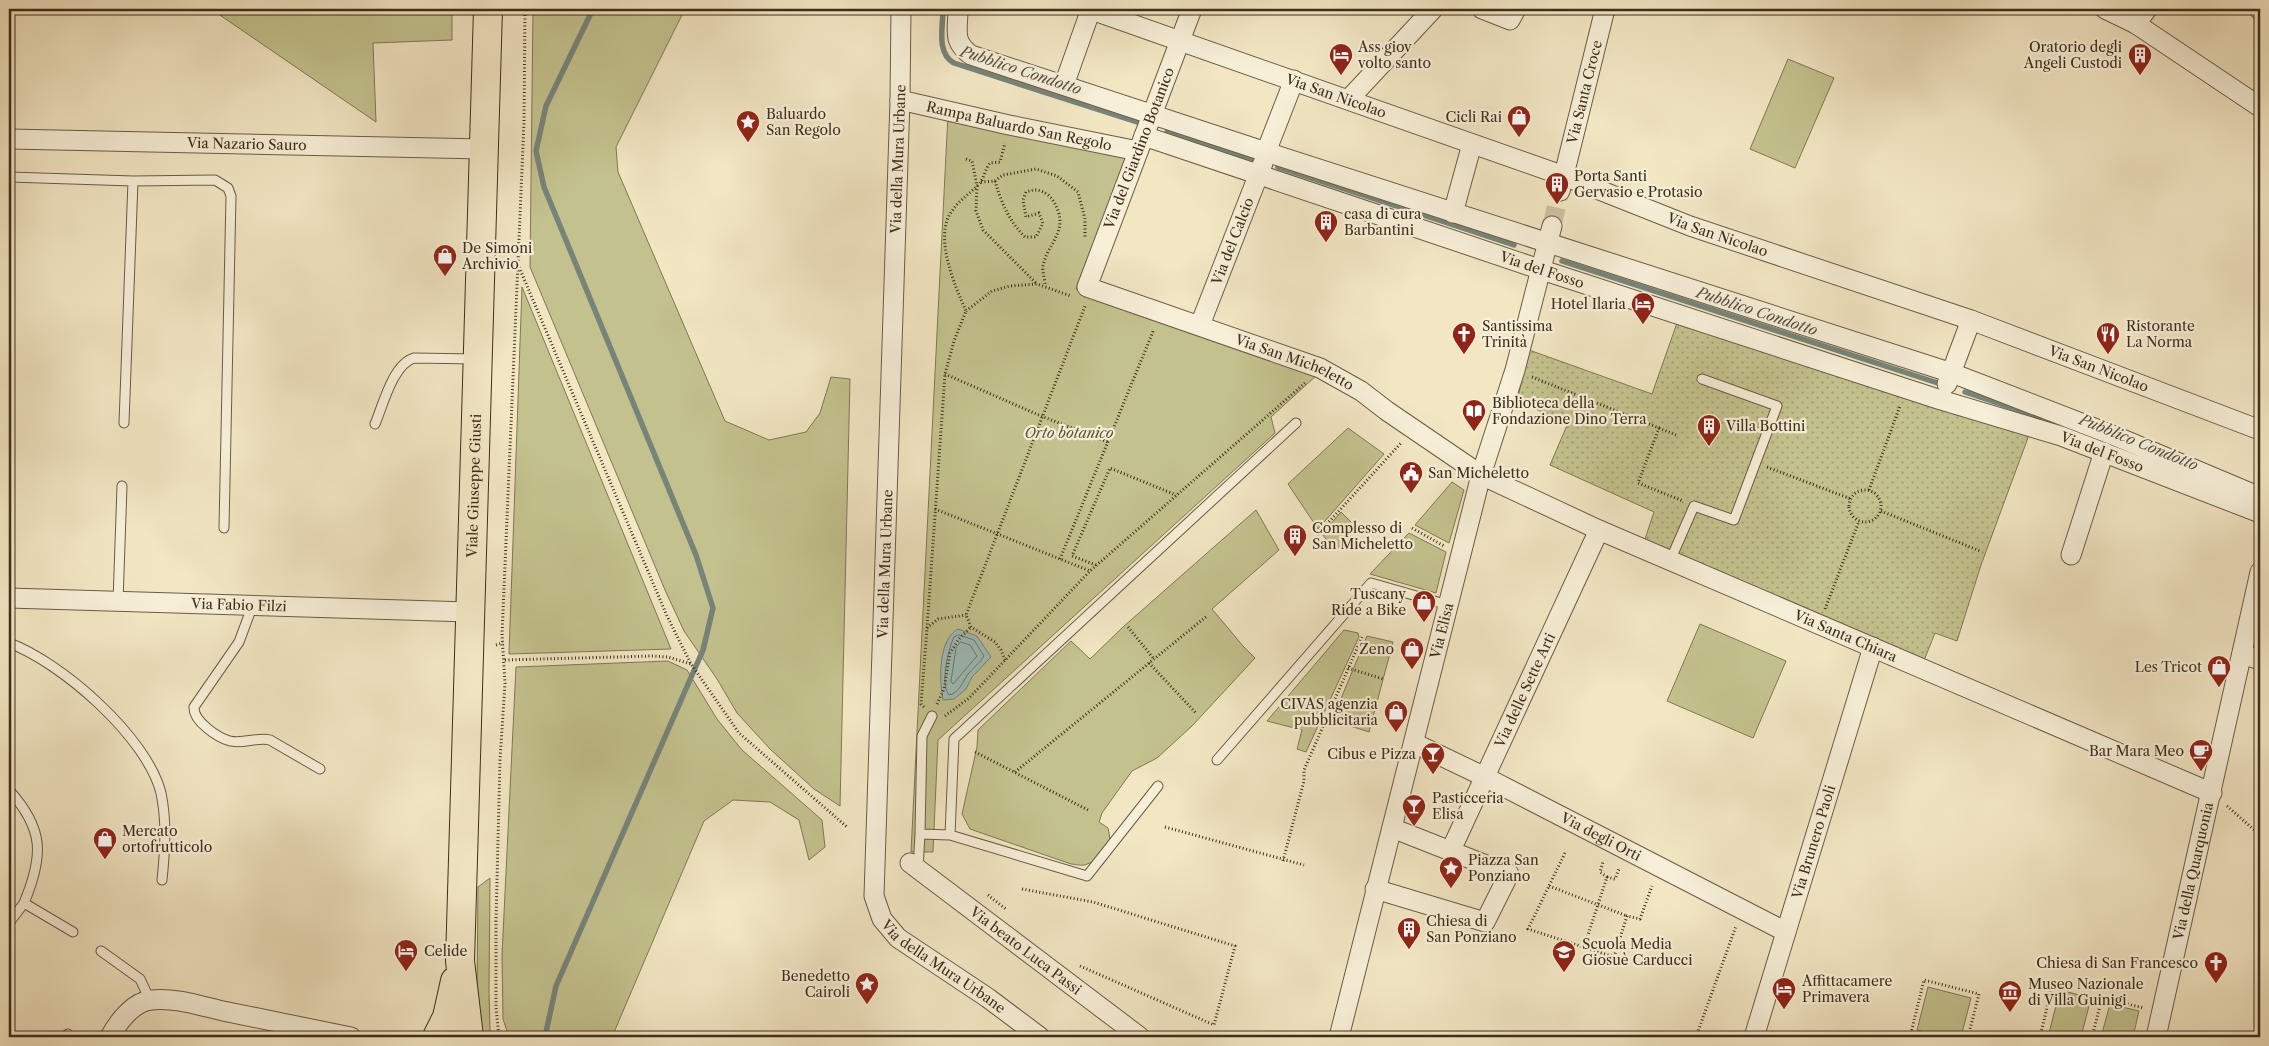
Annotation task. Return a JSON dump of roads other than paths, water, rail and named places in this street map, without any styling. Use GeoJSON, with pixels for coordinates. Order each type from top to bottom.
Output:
{"type":"FeatureCollection","features":[{"type":"Feature","properties":{"kind":"main road","name":"Viale Giuseppe Giusti"},"geometry":{"type":"LineString","coordinates":[[469,1037],[460,960],[488,9]]}},
{"type":"Feature","properties":{"kind":"main road","name":"Viale Giuseppe Giusti"},"geometry":{"type":"LineString","coordinates":[[437,1037],[447,1017],[460,960]]}},
{"type":"Feature","properties":{"kind":"street","name":"Via della Mura Urbane"},"geometry":{"type":"LineString","coordinates":[[901,9],[900,100],[874,896],[882,919],[898,938],[988,998],[1040,1037]]}},
{"type":"Feature","properties":{"kind":"street","name":"Via del Fosso"},"geometry":{"type":"LineString","coordinates":[[958,9],[958,40],[961,47],[971,55],[1064,85],[1146,130],[1453,213],[1550,234],[1952,373],[2115,436],[2260,497]]}},
{"type":"Feature","properties":{"kind":"street"},"geometry":{"type":"LineString","coordinates":[[1064,85],[1090,9]]}},
{"type":"Feature","properties":{"kind":"street","name":"Via San Nicolao"},"geometry":{"type":"LineString","coordinates":[[1090,9],[1349,98],[1472,144],[1562,183],[1971,320],[2260,430]]}},
{"type":"Feature","properties":{"kind":"street","name":"Via del Giardino Botanico"},"geometry":{"type":"LineString","coordinates":[[1078,290],[1146,130],[1192,9]]}},
{"type":"Feature","properties":{"kind":"street"},"geometry":{"type":"LineString","coordinates":[[1349,98],[1434,9]]}},
{"type":"Feature","properties":{"kind":"street"},"geometry":{"type":"LineString","coordinates":[[1482,9],[1510,20],[1516,9]]}},
{"type":"Feature","properties":{"kind":"street","name":"Via Santa Croce"},"geometry":{"type":"LineString","coordinates":[[1562,183],[1605,9]]}},
{"type":"Feature","properties":{"kind":"street"},"geometry":{"type":"LineString","coordinates":[[2105,9],[2136,24],[2260,107]]}},
{"type":"Feature","properties":{"kind":"street"},"geometry":{"type":"LineString","coordinates":[[2136,24],[2147,9]]}},
{"type":"Feature","properties":{"kind":"street","name":"Via del Calcio"},"geometry":{"type":"LineString","coordinates":[[1200,325],[1294,80]]}},
{"type":"Feature","properties":{"kind":"street","name":"Rampa Baluardo San Regolo"},"geometry":{"type":"LineString","coordinates":[[900,100],[1009,125],[1146,130]]}},
{"type":"Feature","properties":{"kind":"street","name":"Via Nazario Sauro"},"geometry":{"type":"LineString","coordinates":[[9,139],[484,149]]}},
{"type":"Feature","properties":{"kind":"street"},"geometry":{"type":"LineString","coordinates":[[1453,213],[1472,144]]}},
{"type":"Feature","properties":{"kind":"street","name":"Via del Fosso"},"geometry":{"type":"LineString","coordinates":[[1263,163],[1542,270],[1942,400],[2061,436],[2260,513]]}},
{"type":"Feature","properties":{"kind":"street","name":"Via Elisa"},"geometry":{"type":"LineString","coordinates":[[1339,1037],[1481,475],[1515,370],[1550,234]]}},
{"type":"Feature","properties":{"kind":"street","name":"Via San Micheletto"},"geometry":{"type":"LineString","coordinates":[[1078,290],[1200,325],[1320,368],[1361,391],[1414,430],[1481,475]]}},
{"type":"Feature","properties":{"kind":"street"},"geometry":{"type":"LineString","coordinates":[[1942,400],[1971,320]]}},
{"type":"Feature","properties":{"kind":"street"},"geometry":{"type":"LineString","coordinates":[[2071,555],[2104,452]]}},
{"type":"Feature","properties":{"kind":"street","name":"Via Santa Chiara"},"geometry":{"type":"LineString","coordinates":[[1481,475],[1670,561],[2212,793]]}},
{"type":"Feature","properties":{"kind":"street","name":"Via delle Sette Arti"},"geometry":{"type":"LineString","coordinates":[[1450,850],[1599,530]]}},
{"type":"Feature","properties":{"kind":"street","name":"Via della Quarquonia"},"geometry":{"type":"LineString","coordinates":[[2156,1037],[2201,830],[2251,657],[2260,572]]}},
{"type":"Feature","properties":{"kind":"street","name":"Via Fabio Filzi"},"geometry":{"type":"LineString","coordinates":[[9,598],[252,607],[469,612]]}},
{"type":"Feature","properties":{"kind":"street","name":"Via Brunero Paoli"},"geometry":{"type":"LineString","coordinates":[[1754,1037],[1873,647]]}},
{"type":"Feature","properties":{"kind":"street","name":"Via degli Orti"},"geometry":{"type":"LineString","coordinates":[[1414,743],[1485,777],[1786,932]]}},
{"type":"Feature","properties":{"kind":"street"},"geometry":{"type":"LineString","coordinates":[[1375,889],[1485,922],[1509,874],[1392,828]]}},
{"type":"Feature","properties":{"kind":"street","name":"Via beato Luca Passi"},"geometry":{"type":"LineString","coordinates":[[914,866],[1140,1037]]}},
{"type":"Feature","properties":{"kind":"street"},"geometry":{"type":"LineString","coordinates":[[110,1037],[116,1025],[131,1010],[150,1000],[171,1001],[351,1037]]}},
{"type":"Feature","properties":{"kind":"lane"},"geometry":{"type":"LineString","coordinates":[[9,177],[133,181],[215,180],[228,188],[231,196],[224,528]]}},
{"type":"Feature","properties":{"kind":"lane"},"geometry":{"type":"LineString","coordinates":[[124,424],[133,181]]}},
{"type":"Feature","properties":{"kind":"lane"},"geometry":{"type":"LineString","coordinates":[[376,424],[400,367],[406,360],[414,358],[479,359]]}},
{"type":"Feature","properties":{"kind":"lane"},"geometry":{"type":"LineString","coordinates":[[1670,561],[1694,506],[1734,520],[1777,406],[1702,379]]}},
{"type":"Feature","properties":{"kind":"lane"},"geometry":{"type":"LineString","coordinates":[[950,835],[954,739],[1296,423]]}},
{"type":"Feature","properties":{"kind":"lane"},"geometry":{"type":"LineString","coordinates":[[118,602],[122,486]]}},
{"type":"Feature","properties":{"kind":"lane"},"geometry":{"type":"LineString","coordinates":[[1217,760],[1371,583],[1448,604]]}},
{"type":"Feature","properties":{"kind":"lane"},"geometry":{"type":"LineString","coordinates":[[252,607],[239,642],[194,708],[193,714],[198,720],[231,742],[263,738],[270,740],[320,769]]}},
{"type":"Feature","properties":{"kind":"lane"},"geometry":{"type":"LineString","coordinates":[[9,643],[41,659],[62,673],[106,710],[125,731],[153,771],[160,791],[165,822],[162,880]]}},
{"type":"Feature","properties":{"kind":"lane"},"geometry":{"type":"LineString","coordinates":[[914,866],[920,834],[922,736],[932,716]]}},
{"type":"Feature","properties":{"kind":"lane"},"geometry":{"type":"LineString","coordinates":[[920,834],[950,835],[1087,876],[1158,786]]}},
{"type":"Feature","properties":{"kind":"lane"},"geometry":{"type":"LineString","coordinates":[[9,790],[28,814],[38,838],[35,869],[24,903],[9,923]]}},
{"type":"Feature","properties":{"kind":"lane"},"geometry":{"type":"LineString","coordinates":[[24,903],[73,932]]}},
{"type":"Feature","properties":{"kind":"lane"},"geometry":{"type":"LineString","coordinates":[[101,951],[140,979],[150,1000]]}},
{"type":"Feature","properties":{"kind":"water"},"geometry":{"type":"Polygon","coordinates":[[[958,629],[977,636],[991,657],[972,677],[966,689],[954,699],[943,700],[941,672],[943,651],[951,634],[958,629]]]}},
{"type":"Feature","properties":{"kind":"waterway"},"geometry":{"type":"LineString","coordinates":[[545,1037],[556,986],[703,650],[713,608],[696,555],[544,187],[536,151],[546,106],[593,9]]}},
{"type":"Feature","properties":{"kind":"waterway","name":"Pubblico Condotto"},"geometry":{"type":"LineString","coordinates":[[943,9],[943,46],[948,59],[954,63],[1137,122]]}},
{"type":"Feature","properties":{"kind":"waterway","name":"Pubblico Condotto"},"geometry":{"type":"LineString","coordinates":[[1167,132],[1251,159]]}},
{"type":"Feature","properties":{"kind":"waterway","name":"Pubblico Condotto"},"geometry":{"type":"LineString","coordinates":[[1278,167],[1514,245]]}},
{"type":"Feature","properties":{"kind":"waterway","name":"Pubblico Condotto"},"geometry":{"type":"LineString","coordinates":[[1562,261],[1944,385]]}},
{"type":"Feature","properties":{"kind":"waterway","name":"Pubblico Condotto"},"geometry":{"type":"LineString","coordinates":[[1965,392],[2040,417]]}},
{"type":"Feature","properties":{"kind":"tunnel"},"geometry":{"type":"LineString","coordinates":[[1552,226],[1560,191]]}},
{"type":"Feature","properties":{"kind":"place","name":"Ass giov volto santo"},"geometry":{"type":"Point","coordinates":[1341,76]}},
{"type":"Feature","properties":{"kind":"place","name":"Oratorio degli Angeli Custodi"},"geometry":{"type":"Point","coordinates":[2140,76]}},
{"type":"Feature","properties":{"kind":"place","name":"Cicli Rai"},"geometry":{"type":"Point","coordinates":[1519,138]}},
{"type":"Feature","properties":{"kind":"place","name":"Baluardo San Regolo"},"geometry":{"type":"Point","coordinates":[748,143]}},
{"type":"Feature","properties":{"kind":"place","name":"Porta Santi Gervasio e Protasio"},"geometry":{"type":"Point","coordinates":[1557,205]}},
{"type":"Feature","properties":{"kind":"place","name":"casa di cura Barbantini"},"geometry":{"type":"Point","coordinates":[1326,243]}},
{"type":"Feature","properties":{"kind":"place","name":"De Simoni Archivio"},"geometry":{"type":"Point","coordinates":[445,277]}},
{"type":"Feature","properties":{"kind":"place","name":"Hotel Ilaria"},"geometry":{"type":"Point","coordinates":[1643,325]}},
{"type":"Feature","properties":{"kind":"place","name":"Santissima Trinità"},"geometry":{"type":"Point","coordinates":[1464,355]}},
{"type":"Feature","properties":{"kind":"place","name":"Ristorante La Norma"},"geometry":{"type":"Point","coordinates":[2108,355]}},
{"type":"Feature","properties":{"kind":"place","name":"Biblioteca della Fondazione Dino Terra"},"geometry":{"type":"Point","coordinates":[1474,432]}},
{"type":"Feature","properties":{"kind":"place","name":"Villa Bottini"},"geometry":{"type":"Point","coordinates":[1709,447]}},
{"type":"Feature","properties":{"kind":"place","name":"San Micheletto"},"geometry":{"type":"Point","coordinates":[1411,494]}},
{"type":"Feature","properties":{"kind":"place","name":"Complesso di San Micheletto"},"geometry":{"type":"Point","coordinates":[1295,557]}},
{"type":"Feature","properties":{"kind":"place","name":"Tuscany Ride a Bike"},"geometry":{"type":"Point","coordinates":[1424,623]}},
{"type":"Feature","properties":{"kind":"place","name":"Zeno"},"geometry":{"type":"Point","coordinates":[1412,670]}},
{"type":"Feature","properties":{"kind":"place","name":"Les Tricot"},"geometry":{"type":"Point","coordinates":[2219,688]}},
{"type":"Feature","properties":{"kind":"place","name":"CIVAS agenzia pubblicitaria"},"geometry":{"type":"Point","coordinates":[1396,733]}},
{"type":"Feature","properties":{"kind":"place","name":"Bar Mara Meo"},"geometry":{"type":"Point","coordinates":[2201,772]}},
{"type":"Feature","properties":{"kind":"place","name":"Cibus e Pizza"},"geometry":{"type":"Point","coordinates":[1433,775]}},
{"type":"Feature","properties":{"kind":"place","name":"Pasticceria Elisa"},"geometry":{"type":"Point","coordinates":[1414,827]}},
{"type":"Feature","properties":{"kind":"place","name":"Mercato ortofrutticolo"},"geometry":{"type":"Point","coordinates":[105,860]}},
{"type":"Feature","properties":{"kind":"place","name":"Piazza San Ponziano"},"geometry":{"type":"Point","coordinates":[1451,889]}},
{"type":"Feature","properties":{"kind":"place","name":"Chiesa di San Ponziano"},"geometry":{"type":"Point","coordinates":[1409,950]}},
{"type":"Feature","properties":{"kind":"place","name":"Celide"},"geometry":{"type":"Point","coordinates":[406,972]}},
{"type":"Feature","properties":{"kind":"place","name":"Scuola Media Giosuè Carducci"},"geometry":{"type":"Point","coordinates":[1564,973]}},
{"type":"Feature","properties":{"kind":"place","name":"Chiesa di San Francesco"},"geometry":{"type":"Point","coordinates":[2216,984]}},
{"type":"Feature","properties":{"kind":"place","name":"Benedetto Cairoli"},"geometry":{"type":"Point","coordinates":[867,1005]}},
{"type":"Feature","properties":{"kind":"place","name":"Affittacamere Primavera"},"geometry":{"type":"Point","coordinates":[1784,1010]}},
{"type":"Feature","properties":{"kind":"place","name":"Museo Nazionale di Villa Guinigi"},"geometry":{"type":"Point","coordinates":[2010,1013]}},
{"type":"Feature","properties":{"kind":"park label","name":"Orto botanico"},"geometry":{"type":"Point","coordinates":[1069,433]}}]}
